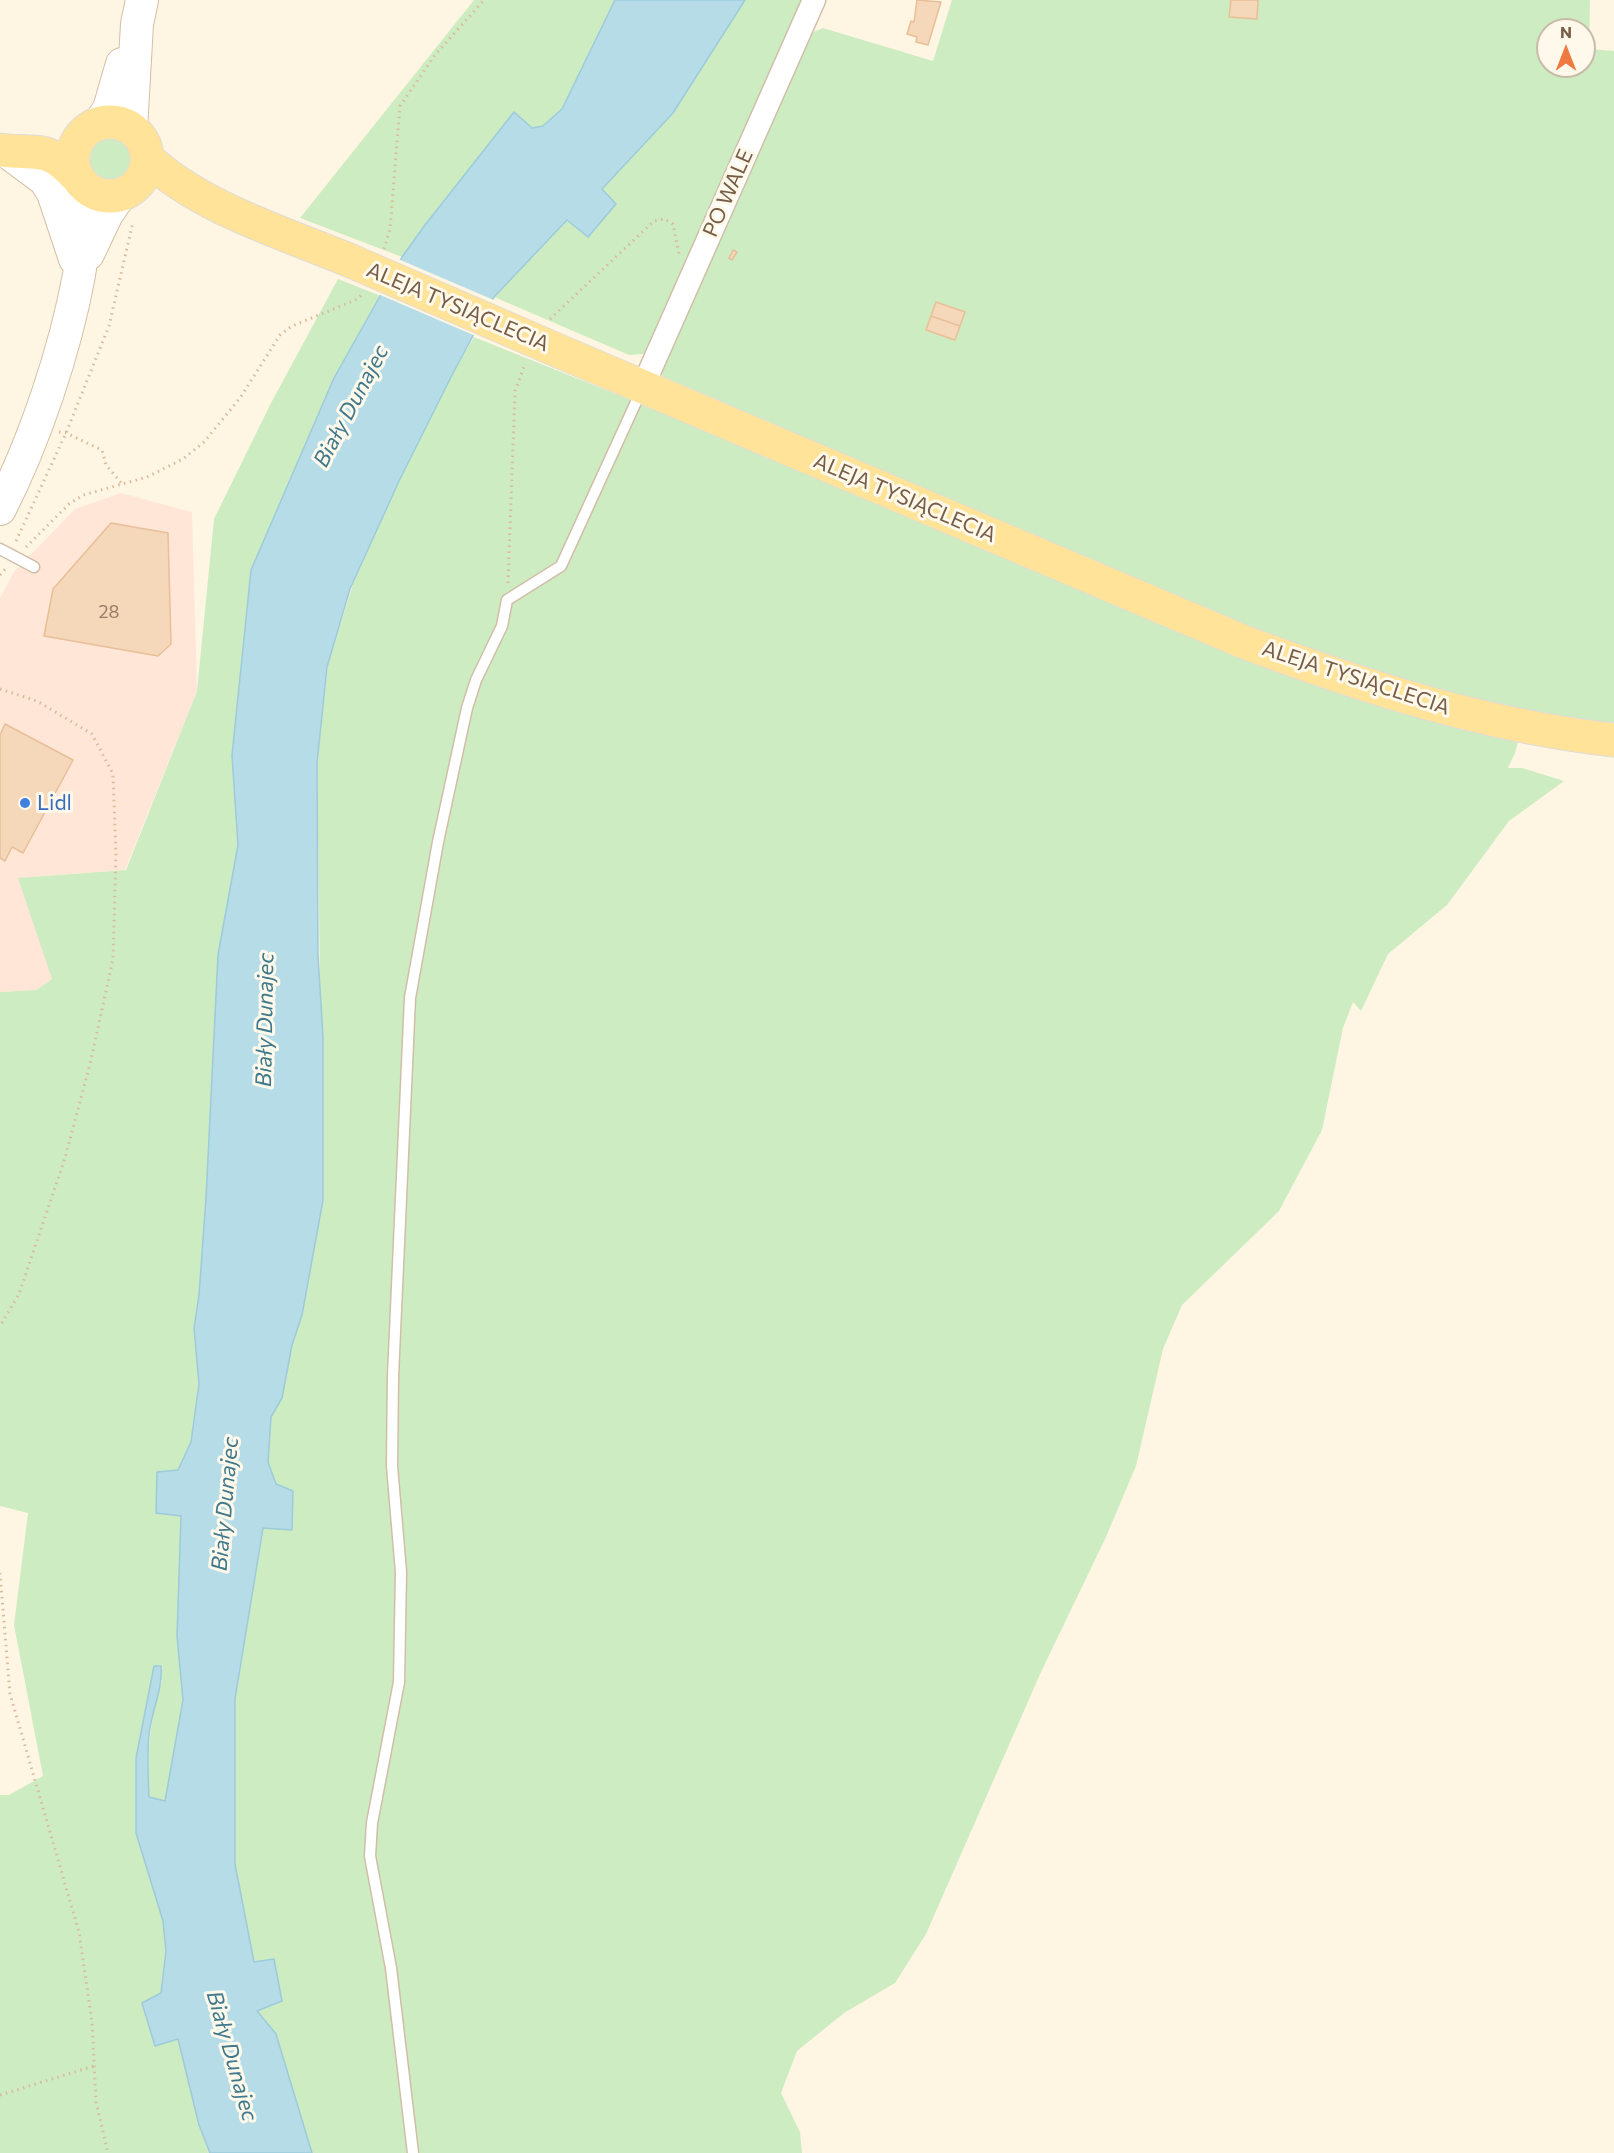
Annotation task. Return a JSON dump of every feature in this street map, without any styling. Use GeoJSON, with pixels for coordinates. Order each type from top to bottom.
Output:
{"type":"FeatureCollection","features":[{"type":"Feature","properties":{"kind":"main road"},"geometry":{"type":"LineString","coordinates":[[118,123],[131,129],[141,138],[135,188],[98,195],[81,182],[59,158],[2,143],[45,137],[64,138],[92,128],[118,123]]}},
{"type":"Feature","properties":{"kind":"main road"},"geometry":{"type":"LineString","coordinates":[[81,182],[73,160],[74,148],[92,128]]}},
{"type":"Feature","properties":{"kind":"main road","name":"ALEJA TYSIĄCLECIA"},"geometry":{"type":"LineString","coordinates":[[135,188],[160,170],[213,203],[365,259],[561,352],[1244,642],[1316,669],[1395,695],[1478,716],[1550,731],[1614,740]]}},
{"type":"Feature","properties":{"kind":"street","name":"PO WALE"},"geometry":{"type":"LineString","coordinates":[[643,386],[814,0]]}},
{"type":"Feature","properties":{"kind":"street"},"geometry":{"type":"LineString","coordinates":[[92,128],[109,109],[139,12]]}},
{"type":"Feature","properties":{"kind":"street"},"geometry":{"type":"LineString","coordinates":[[131,129],[139,12]]}},
{"type":"Feature","properties":{"kind":"street"},"geometry":{"type":"LineString","coordinates":[[2,143],[45,180],[53,193],[79,274]]}},
{"type":"Feature","properties":{"kind":"street"},"geometry":{"type":"LineString","coordinates":[[79,274],[81,182]]}},
{"type":"Feature","properties":{"kind":"street"},"geometry":{"type":"LineString","coordinates":[[0,509],[51,383],[79,274],[106,214],[135,188]]}},
{"type":"Feature","properties":{"kind":"lane"},"geometry":{"type":"LineString","coordinates":[[413,2153],[391,1968],[370,1856],[372,1823],[399,1682],[401,1572],[392,1466],[393,1376],[410,998],[438,842],[467,708],[502,626],[507,600],[561,566],[643,386]]}},
{"type":"Feature","properties":{"kind":"lane"},"geometry":{"type":"LineString","coordinates":[[0,549],[15,552],[33,567]]}},
{"type":"Feature","properties":{"kind":"path"},"geometry":{"type":"LineString","coordinates":[[365,259],[390,229],[400,106],[435,55],[484,0]]}},
{"type":"Feature","properties":{"kind":"path"},"geometry":{"type":"LineString","coordinates":[[0,575],[15,552],[109,326],[135,188]]}},
{"type":"Feature","properties":{"kind":"path"},"geometry":{"type":"LineString","coordinates":[[15,552],[69,504],[83,495],[162,471],[204,442],[240,398],[280,335],[292,326],[358,299],[365,290]]}},
{"type":"Feature","properties":{"kind":"path"},"geometry":{"type":"LineString","coordinates":[[33,431],[66,433],[102,450],[106,465],[122,484]]}},
{"type":"Feature","properties":{"kind":"path"},"geometry":{"type":"LineString","coordinates":[[0,689],[37,702],[92,734],[113,774],[116,855],[113,959],[90,1064],[64,1158],[22,1283],[0,1326]]}},
{"type":"Feature","properties":{"kind":"path"},"geometry":{"type":"LineString","coordinates":[[0,1573],[10,1694],[79,1932],[92,2022],[96,2102],[108,2153]]}},
{"type":"Feature","properties":{"kind":"path"},"geometry":{"type":"LineString","coordinates":[[0,2095],[94,2066]]}},
{"type":"Feature","properties":{"kind":"shaded area"},"geometry":{"type":"Polygon","coordinates":[[[121,493],[192,512],[197,691],[125,870],[31,877],[52,979],[36,990],[0,992],[0,598],[14,572],[75,509],[121,493]]]}},
{"type":"Feature","properties":{"kind":"green space"},"geometry":{"type":"Polygon","coordinates":[[[474,0],[615,0],[562,109],[543,126],[532,128],[514,113],[402,257],[300,218],[474,0]]]}},
{"type":"Feature","properties":{"kind":"green space"},"geometry":{"type":"Polygon","coordinates":[[[745,0],[806,0],[655,339],[644,354],[629,355],[494,297],[567,219],[588,237],[616,204],[601,189],[673,113],[745,0]]]}},
{"type":"Feature","properties":{"kind":"green space"},"geometry":{"type":"Polygon","coordinates":[[[952,0],[1590,0],[1590,18],[1536,18],[1536,78],[1596,78],[1596,50],[1614,51],[1614,726],[1519,713],[1387,679],[1219,616],[662,376],[664,358],[811,33],[823,28],[933,61],[952,0]]]}},
{"type":"Feature","properties":{"kind":"green space"},"geometry":{"type":"Polygon","coordinates":[[[105,133],[115,133],[129,140],[136,159],[129,178],[115,185],[105,185],[95,181],[88,174],[84,164],[84,154],[88,144],[95,137],[105,133]]]}},
{"type":"Feature","properties":{"kind":"green space"},"geometry":{"type":"Polygon","coordinates":[[[338,279],[381,296],[334,378],[232,755],[238,845],[218,955],[206,1198],[199,1295],[194,1327],[199,1384],[191,1442],[178,1470],[157,1472],[156,1512],[181,1516],[177,1636],[183,1700],[165,1801],[149,1797],[150,1738],[154,1710],[162,1681],[154,1666],[136,1758],[136,1833],[163,1921],[166,1951],[161,1993],[164,2043],[178,2038],[199,2125],[210,2153],[0,2153],[0,1795],[9,1795],[43,1776],[14,1625],[28,1513],[0,1506],[0,992],[36,990],[52,979],[18,878],[126,870],[197,691],[214,519],[271,403],[338,279]]]}},
{"type":"Feature","properties":{"kind":"green space"},"geometry":{"type":"Polygon","coordinates":[[[474,337],[897,507],[1519,737],[1508,768],[1522,768],[1564,781],[1509,821],[1447,905],[1388,954],[1361,1011],[1353,1002],[1343,1028],[1322,1130],[1279,1211],[1182,1305],[1163,1349],[1136,1466],[1106,1537],[1041,1672],[926,1934],[895,1983],[844,2013],[797,2051],[781,2093],[800,2132],[802,2153],[312,2153],[276,2034],[257,2011],[274,1960],[254,1962],[235,1864],[235,1699],[263,1528],[292,1529],[268,1462],[271,1417],[282,1398],[292,1345],[302,1315],[323,1200],[317,763],[328,664],[353,584],[400,479],[452,375],[474,337]]]}},
{"type":"Feature","properties":{"kind":"water","name":"Biały Dunajec"},"geometry":{"type":"Polygon","coordinates":[[[615,0],[745,0],[673,113],[602,189],[616,204],[588,237],[567,220],[494,297],[400,479],[350,589],[327,667],[317,763],[318,955],[323,1037],[323,1200],[302,1315],[292,1345],[282,1398],[271,1417],[268,1462],[276,1484],[293,1491],[292,1530],[263,1528],[235,1699],[235,1864],[254,1962],[274,1959],[282,2001],[257,2011],[276,2034],[312,2153],[210,2153],[199,2125],[178,2039],[155,2046],[142,2003],[161,1993],[166,1951],[163,1921],[136,1833],[136,1758],[154,1666],[161,1666],[160,1684],[149,1735],[148,1774],[149,1797],[165,1801],[183,1700],[177,1636],[181,1516],[156,1513],[157,1472],[178,1470],[191,1442],[199,1384],[194,1328],[199,1295],[206,1198],[218,955],[238,845],[232,755],[251,570],[334,378],[402,257],[514,112],[532,128],[543,126],[562,109],[615,0]]]}},
{"type":"Feature","properties":{"kind":"pier"},"geometry":{"type":"Polygon","coordinates":[[[398,259],[496,301],[478,337],[378,294],[398,259]]]}},
{"type":"Feature","properties":{"kind":"building"},"geometry":{"type":"Polygon","coordinates":[[[917,0],[941,2],[928,45],[916,42],[917,37],[907,34],[911,21],[914,22],[917,0]]]}},
{"type":"Feature","properties":{"kind":"building"},"geometry":{"type":"Polygon","coordinates":[[[1231,0],[1258,0],[1257,19],[1229,17],[1231,0]]]}},
{"type":"Feature","properties":{"kind":"building"},"geometry":{"type":"Polygon","coordinates":[[[733,250],[737,252],[732,260],[729,258],[733,250]]]}},
{"type":"Feature","properties":{"kind":"building"},"geometry":{"type":"Polygon","coordinates":[[[936,302],[965,312],[960,326],[931,316],[936,302]]]}},
{"type":"Feature","properties":{"kind":"building"},"geometry":{"type":"Polygon","coordinates":[[[931,316],[960,326],[955,340],[926,330],[931,316]]]}},
{"type":"Feature","properties":{"kind":"building"},"geometry":{"type":"Polygon","coordinates":[[[111,523],[168,533],[171,644],[158,656],[44,636],[53,589],[111,523]]]}},
{"type":"Feature","properties":{"kind":"building","name":"Lidl"},"geometry":{"type":"Polygon","coordinates":[[[5,724],[73,760],[23,853],[12,847],[5,861],[0,858],[0,735],[5,724]]]}},
{"type":"Feature","properties":{"kind":"place","name":"Lidl"},"geometry":{"type":"Point","coordinates":[25,803]}}]}
